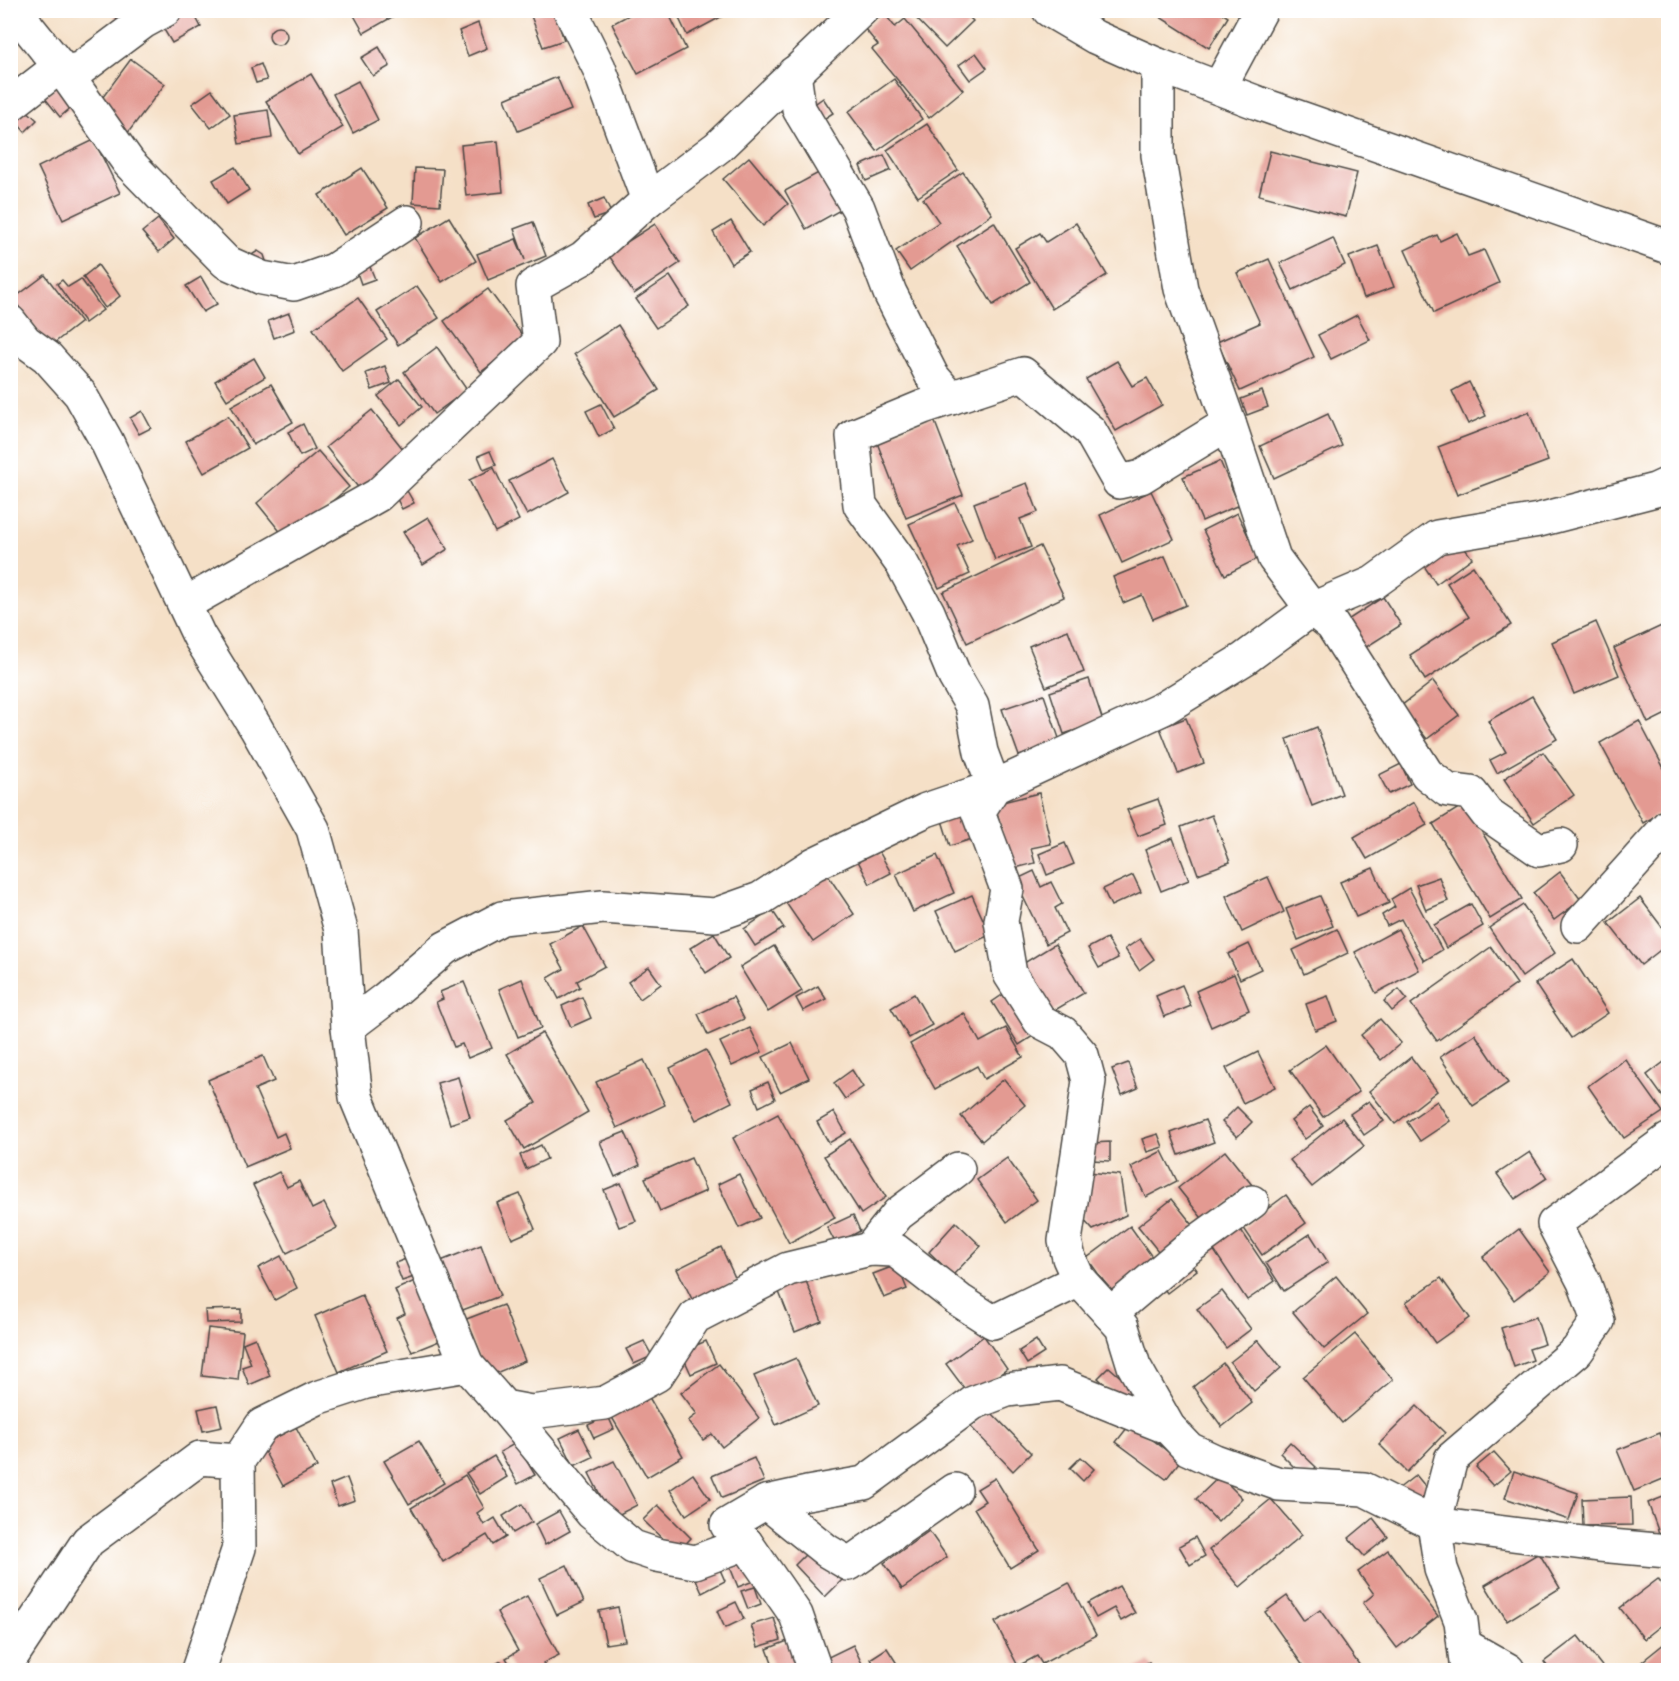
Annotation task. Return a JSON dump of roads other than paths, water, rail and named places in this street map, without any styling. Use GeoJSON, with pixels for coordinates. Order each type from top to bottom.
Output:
{"type":"FeatureCollection","features":[{"type":"Feature","properties":{"kind":"street"},"geometry":{"type":"LineString","coordinates":[[19,10],[27,26],[65,73],[129,163],[226,262],[262,278],[294,284],[334,270],[406,222]]}},
{"type":"Feature","properties":{"kind":"street"},"geometry":{"type":"LineString","coordinates":[[10,105],[50,74],[80,69],[143,22],[165,10]]}},
{"type":"Feature","properties":{"kind":"street"},"geometry":{"type":"LineString","coordinates":[[570,10],[599,68],[648,200]]}},
{"type":"Feature","properties":{"kind":"street"},"geometry":{"type":"LineString","coordinates":[[185,604],[378,495],[540,342],[533,286],[583,258],[648,200],[718,147],[861,10]]}},
{"type":"Feature","properties":{"kind":"street"},"geometry":{"type":"LineString","coordinates":[[1049,10],[1095,37],[1158,65],[1668,248]]}},
{"type":"Feature","properties":{"kind":"street"},"geometry":{"type":"LineString","coordinates":[[1219,88],[1261,10]]}},
{"type":"Feature","properties":{"kind":"street"},"geometry":{"type":"LineString","coordinates":[[1158,65],[1158,155],[1181,289],[1274,558],[1312,609],[1332,625],[1427,774],[1447,789],[1470,793],[1487,814],[1539,850],[1560,845]]}},
{"type":"Feature","properties":{"kind":"street"},"geometry":{"type":"LineString","coordinates":[[794,73],[799,109],[858,208],[890,293],[932,376],[951,398]]}},
{"type":"Feature","properties":{"kind":"street"},"geometry":{"type":"LineString","coordinates":[[10,322],[25,341],[47,357],[80,394],[106,440],[199,636],[256,728],[313,829],[341,930],[356,1097],[467,1365],[592,1514],[633,1547],[657,1555],[695,1562],[746,1543]]}},
{"type":"Feature","properties":{"kind":"street"},"geometry":{"type":"LineString","coordinates":[[994,787],[981,752],[972,706],[955,677],[928,612],[903,564],[860,505],[854,436],[951,398],[1023,374],[1090,431],[1119,482],[1141,477],[1229,423]]}},
{"type":"Feature","properties":{"kind":"street"},"geometry":{"type":"LineString","coordinates":[[348,1027],[445,948],[502,918],[603,907],[715,915],[760,899],[814,864],[926,810],[994,787],[1164,708],[1244,659],[1312,609],[1373,583],[1437,537],[1539,520],[1655,490],[1668,484]]}},
{"type":"Feature","properties":{"kind":"street"},"geometry":{"type":"LineString","coordinates":[[994,787],[978,812],[1007,889],[1001,921],[1010,974],[1040,1021],[1064,1033],[1082,1055],[1089,1081],[1065,1241],[1069,1258],[1079,1280],[1122,1327],[1134,1366],[1169,1428],[1189,1449],[1279,1484],[1364,1489],[1434,1524],[1599,1545],[1668,1551]]}},
{"type":"Feature","properties":{"kind":"street"},"geometry":{"type":"LineString","coordinates":[[1578,926],[1668,826]]}},
{"type":"Feature","properties":{"kind":"street"},"geometry":{"type":"LineString","coordinates":[[1508,1671],[1466,1658],[1461,1621],[1441,1569],[1434,1524],[1451,1459],[1577,1351],[1598,1322],[1584,1282],[1554,1224],[1668,1140]]}},
{"type":"Feature","properties":{"kind":"street"},"geometry":{"type":"LineString","coordinates":[[870,1249],[898,1214],[958,1169]]}},
{"type":"Feature","properties":{"kind":"street"},"geometry":{"type":"LineString","coordinates":[[1110,1314],[1187,1249],[1252,1202]]}},
{"type":"Feature","properties":{"kind":"street"},"geometry":{"type":"LineString","coordinates":[[504,1407],[531,1412],[605,1403],[657,1375],[694,1317],[788,1269],[870,1249],[895,1250],[959,1300],[993,1322],[1079,1280]]}},
{"type":"Feature","properties":{"kind":"street"},"geometry":{"type":"LineString","coordinates":[[198,1671],[239,1548],[238,1461],[262,1425],[317,1398],[366,1382],[467,1365]]}},
{"type":"Feature","properties":{"kind":"street"},"geometry":{"type":"LineString","coordinates":[[815,1671],[796,1615],[746,1543],[727,1525],[766,1502],[807,1492],[864,1484],[973,1403],[1007,1390],[1060,1384],[1169,1428]]}},
{"type":"Feature","properties":{"kind":"street"},"geometry":{"type":"LineString","coordinates":[[10,1659],[88,1541],[200,1458],[238,1461]]}},
{"type":"Feature","properties":{"kind":"street"},"geometry":{"type":"LineString","coordinates":[[766,1502],[827,1551],[849,1564],[955,1490]]}}]}
